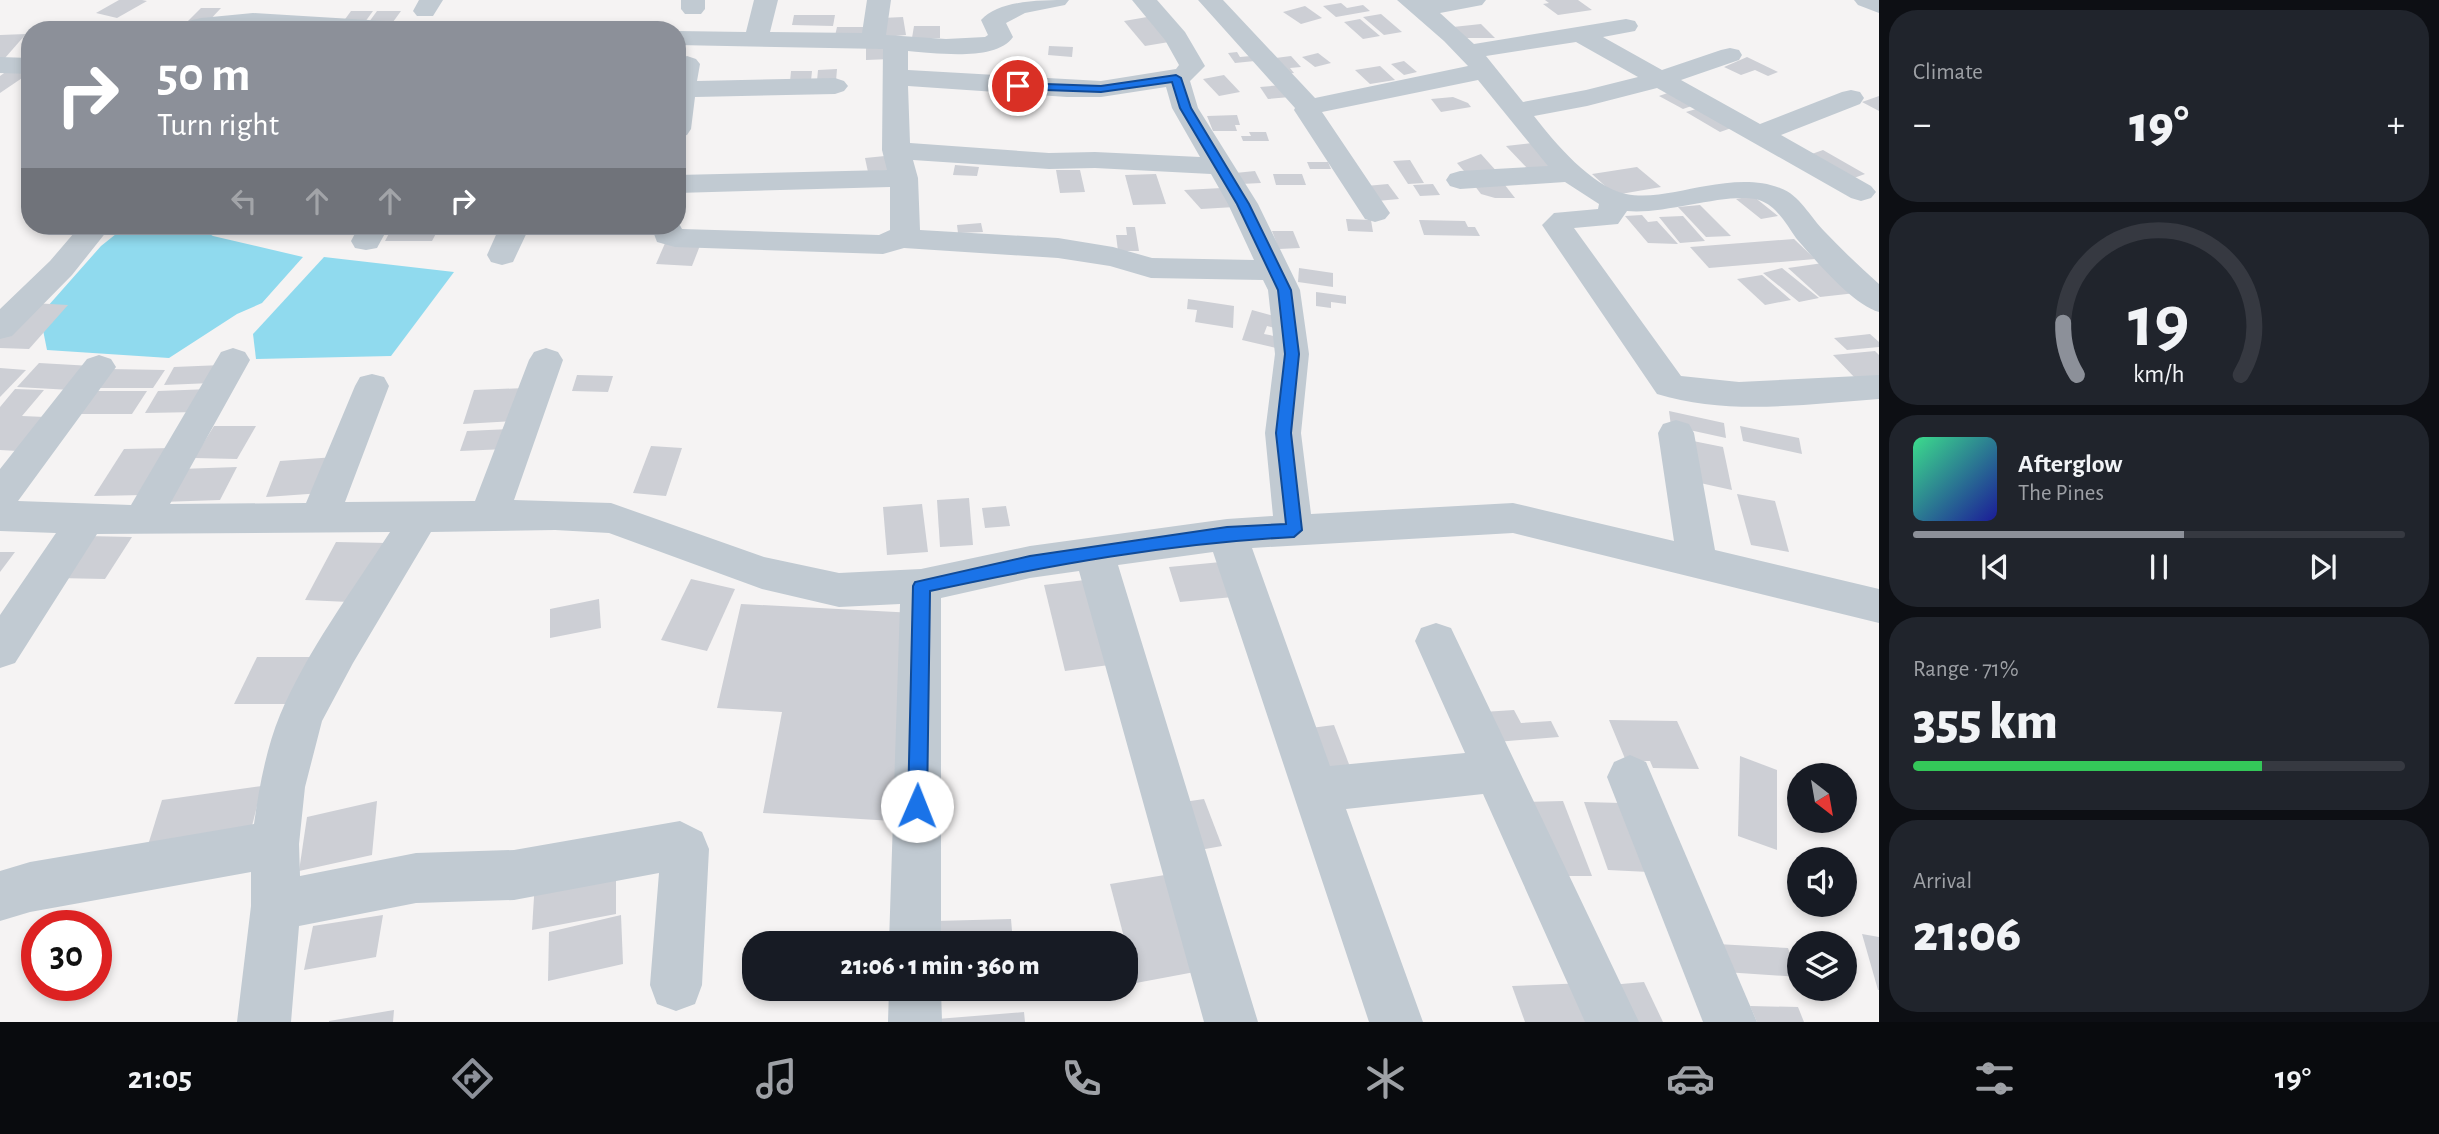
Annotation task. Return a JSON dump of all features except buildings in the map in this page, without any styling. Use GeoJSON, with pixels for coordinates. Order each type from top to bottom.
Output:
{"type":"FeatureCollection","features":[{"type":"Feature","properties":{"kind":"street"},"geometry":{"type":"LineString","coordinates":[[756,38],[766,0]]}},
{"type":"Feature","properties":{"kind":"street"},"geometry":{"type":"LineString","coordinates":[[879,0],[884,42],[896,77],[897,150],[904,178],[905,230],[900,238]]}},
{"type":"Feature","properties":{"kind":"street"},"geometry":{"type":"LineString","coordinates":[[686,38],[756,38],[946,46],[991,44],[1001,37],[993,20],[998,7],[1018,7],[1056,0]]}},
{"type":"Feature","properties":{"kind":"street"},"geometry":{"type":"LineString","coordinates":[[896,77],[1101,89],[1176,78],[1185,74],[1192,66],[1176,37],[1144,0]]}},
{"type":"Feature","properties":{"kind":"street"},"geometry":{"type":"LineString","coordinates":[[1210,0],[1309,107]]}},
{"type":"Feature","properties":{"kind":"street"},"geometry":{"type":"LineString","coordinates":[[1414,4],[1474,0]]}},
{"type":"Feature","properties":{"kind":"street"},"geometry":{"type":"LineString","coordinates":[[1866,0],[1879,6]]}},
{"type":"Feature","properties":{"kind":"street"},"geometry":{"type":"LineString","coordinates":[[1414,4],[1459,41],[1571,173],[1614,201],[1647,203],[1746,191],[1810,203],[1873,189]]}},
{"type":"Feature","properties":{"kind":"street"},"geometry":{"type":"LineString","coordinates":[[1309,107],[1580,34],[1626,26]]}},
{"type":"Feature","properties":{"kind":"street"},"geometry":{"type":"LineString","coordinates":[[1580,34],[1760,134],[1873,189]]}},
{"type":"Feature","properties":{"kind":"street"},"geometry":{"type":"LineString","coordinates":[[1516,111],[1587,98],[1660,79],[1730,55]]}},
{"type":"Feature","properties":{"kind":"street"},"geometry":{"type":"LineString","coordinates":[[0,65],[21,66]]}},
{"type":"Feature","properties":{"kind":"street"},"geometry":{"type":"LineString","coordinates":[[1176,78],[1185,108],[1243,204],[1284,290],[1292,354],[1283,433],[1294,530]]}},
{"type":"Feature","properties":{"kind":"street"},"geometry":{"type":"LineString","coordinates":[[686,89],[835,86]]}},
{"type":"Feature","properties":{"kind":"street"},"geometry":{"type":"LineString","coordinates":[[1760,134],[1851,98]]}},
{"type":"Feature","properties":{"kind":"street"},"geometry":{"type":"LineString","coordinates":[[1309,107],[1307,110],[1318,130],[1375,213]]}},
{"type":"Feature","properties":{"kind":"street"},"geometry":{"type":"LineString","coordinates":[[897,150],[1049,161],[1095,160],[1219,166]]}},
{"type":"Feature","properties":{"kind":"street"},"geometry":{"type":"LineString","coordinates":[[1460,180],[1571,173]]}},
{"type":"Feature","properties":{"kind":"street"},"geometry":{"type":"LineString","coordinates":[[668,235],[675,239],[847,178],[904,178]]}},
{"type":"Feature","properties":{"kind":"street"},"geometry":{"type":"LineString","coordinates":[[686,188],[748,213],[883,245],[900,238],[1058,248],[1113,257],[1151,268],[1273,270]]}},
{"type":"Feature","properties":{"kind":"street"},"geometry":{"type":"LineString","coordinates":[[1614,201],[1611,216],[1607,218],[1565,219],[1557,225],[1669,385],[1688,392],[1723,394],[1879,387]]}},
{"type":"Feature","properties":{"kind":"street"},"geometry":{"type":"LineString","coordinates":[[1810,203],[1811,236],[1875,292]]}},
{"type":"Feature","properties":{"kind":"street"},"geometry":{"type":"LineString","coordinates":[[0,328],[61,268],[88,235]]}},
{"type":"Feature","properties":{"kind":"street"},"geometry":{"type":"LineString","coordinates":[[502,255],[511,235]]}},
{"type":"Feature","properties":{"kind":"street"},"geometry":{"type":"LineString","coordinates":[[142,520],[233,360]]}},
{"type":"Feature","properties":{"kind":"street"},"geometry":{"type":"LineString","coordinates":[[489,516],[546,360]]}},
{"type":"Feature","properties":{"kind":"street"},"geometry":{"type":"LineString","coordinates":[[0,497],[99,367]]}},
{"type":"Feature","properties":{"kind":"street"},"geometry":{"type":"LineString","coordinates":[[319,519],[372,386]]}},
{"type":"Feature","properties":{"kind":"street"},"geometry":{"type":"LineString","coordinates":[[1676,433],[1697,562]]}},
{"type":"Feature","properties":{"kind":"street"},"geometry":{"type":"LineString","coordinates":[[0,516],[142,520],[555,515],[611,518],[762,573],[839,590],[921,586],[1030,562],[1227,534],[1513,518],[1879,606]]}},
{"type":"Feature","properties":{"kind":"street"},"geometry":{"type":"LineString","coordinates":[[264,1022],[276,906],[275,844],[282,787],[301,718],[338,650],[420,517]]}},
{"type":"Feature","properties":{"kind":"street"},"geometry":{"type":"LineString","coordinates":[[0,650],[87,518]]}},
{"type":"Feature","properties":{"kind":"street"},"geometry":{"type":"LineString","coordinates":[[1227,534],[1396,1022]]}},
{"type":"Feature","properties":{"kind":"street"},"geometry":{"type":"LineString","coordinates":[[1094,553],[1231,1022]]}},
{"type":"Feature","properties":{"kind":"street"},"geometry":{"type":"LineString","coordinates":[[915,931],[921,586]]}},
{"type":"Feature","properties":{"kind":"street"},"geometry":{"type":"LineString","coordinates":[[1436,641],[1612,1022]]}},
{"type":"Feature","properties":{"kind":"street"},"geometry":{"type":"LineString","coordinates":[[1315,790],[1496,771]]}},
{"type":"Feature","properties":{"kind":"street"},"geometry":{"type":"LineString","coordinates":[[1630,777],[1730,1022]]}},
{"type":"Feature","properties":{"kind":"street"},"geometry":{"type":"LineString","coordinates":[[0,895],[30,887],[275,844]]}},
{"type":"Feature","properties":{"kind":"street"},"geometry":{"type":"LineString","coordinates":[[276,906],[416,878],[514,874],[680,845],[685,849],[676,985]]}},
{"type":"Feature","properties":{"kind":"street"},"geometry":{"type":"LineString","coordinates":[[915,1001],[915,1022]]}},
{"type":"Feature","properties":{"kind":"water"},"geometry":{"type":"Polygon","coordinates":[[[115,235],[211,235],[303,257],[262,303],[237,314],[169,358],[47,350],[40,315],[101,246],[115,235]]]}},
{"type":"Feature","properties":{"kind":"water"},"geometry":{"type":"Polygon","coordinates":[[[324,257],[454,272],[391,356],[256,359],[253,334],[324,257]]]}},
{"type":"Feature","properties":{"kind":"route"},"geometry":{"type":"LineString","coordinates":[[917,806],[921,586],[1030,562],[1227,534],[1294,530],[1283,433],[1292,354],[1284,290],[1243,204],[1185,108],[1176,78],[1101,89],[1018,86]]}}]}
